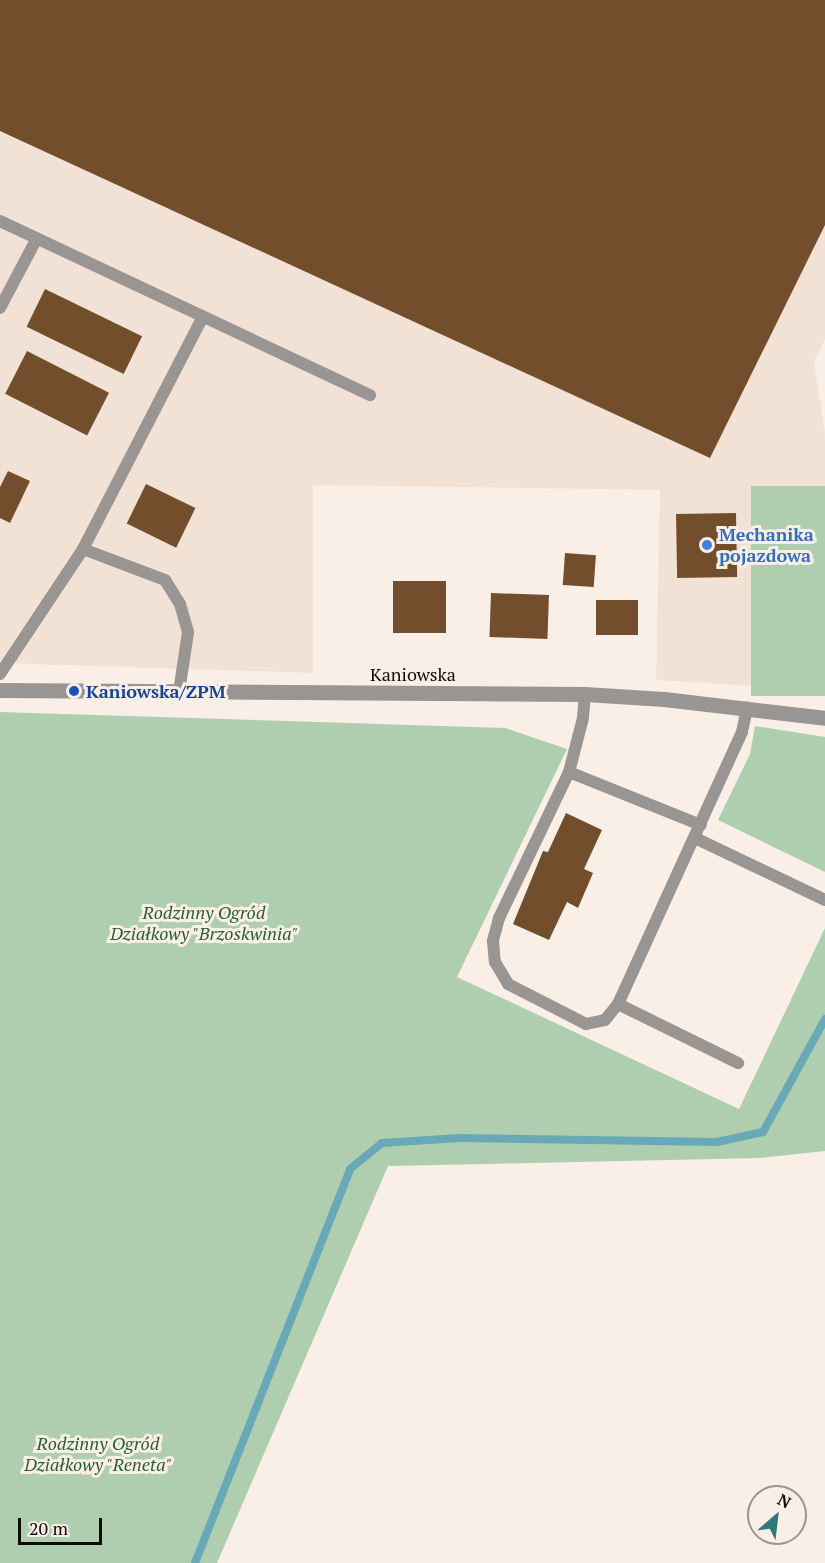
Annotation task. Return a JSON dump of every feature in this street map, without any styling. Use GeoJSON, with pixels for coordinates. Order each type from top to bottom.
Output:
{"type":"FeatureCollection","features":[{"type":"Feature","properties":{"kind":"street","name":"Kaniowska"},"geometry":{"type":"LineString","coordinates":[[0,690],[585,694],[747,708],[825,718]]}},
{"type":"Feature","properties":{"kind":"lane"},"geometry":{"type":"LineString","coordinates":[[0,221],[370,395]]}},
{"type":"Feature","properties":{"kind":"lane"},"geometry":{"type":"LineString","coordinates":[[0,308],[37,238]]}},
{"type":"Feature","properties":{"kind":"lane"},"geometry":{"type":"LineString","coordinates":[[0,674],[83,549],[203,317]]}},
{"type":"Feature","properties":{"kind":"lane"},"geometry":{"type":"LineString","coordinates":[[83,549],[165,580],[180,604],[188,632],[179,692]]}},
{"type":"Feature","properties":{"kind":"lane"},"geometry":{"type":"LineString","coordinates":[[585,694],[583,718],[569,772],[499,918],[493,941],[495,962],[508,984],[518,992],[586,1024],[605,1020],[618,1004],[742,732],[747,708]]}},
{"type":"Feature","properties":{"kind":"lane"},"geometry":{"type":"LineString","coordinates":[[569,772],[701,825]]}},
{"type":"Feature","properties":{"kind":"lane"},"geometry":{"type":"LineString","coordinates":[[695,838],[825,900]]}},
{"type":"Feature","properties":{"kind":"lane"},"geometry":{"type":"LineString","coordinates":[[618,1004],[738,1063]]}},
{"type":"Feature","properties":{"kind":"shaded area"},"geometry":{"type":"Polygon","coordinates":[[[0,0],[825,0],[825,339],[814,362],[825,433],[825,486],[751,489],[756,686],[656,680],[660,490],[313,485],[313,673],[0,663],[0,0]]]}},
{"type":"Feature","properties":{"kind":"green space"},"geometry":{"type":"Polygon","coordinates":[[[751,486],[825,486],[825,696],[751,696],[751,486]]]}},
{"type":"Feature","properties":{"kind":"green space","name":"Rodzinny Ogród Działkowy \"Brzoskwinia\""},"geometry":{"type":"Polygon","coordinates":[[[0,712],[505,728],[567,749],[457,977],[739,1109],[825,928],[825,1151],[760,1158],[388,1166],[217,1563],[0,1563],[0,712]]]}},
{"type":"Feature","properties":{"kind":"green space"},"geometry":{"type":"Polygon","coordinates":[[[755,726],[825,737],[825,872],[718,820],[750,754],[755,726]]]}},
{"type":"Feature","properties":{"kind":"building"},"geometry":{"type":"Polygon","coordinates":[[[0,0],[825,0],[825,225],[710,458],[0,131],[0,0]]]}},
{"type":"Feature","properties":{"kind":"building"},"geometry":{"type":"Polygon","coordinates":[[[45,289],[142,336],[124,374],[27,327],[45,289]]]}},
{"type":"Feature","properties":{"kind":"building"},"geometry":{"type":"Polygon","coordinates":[[[27,351],[109,393],[87,436],[5,394],[27,351]]]}},
{"type":"Feature","properties":{"kind":"building"},"geometry":{"type":"Polygon","coordinates":[[[8,471],[30,481],[10,523],[0,518],[0,487],[8,471]]]}},
{"type":"Feature","properties":{"kind":"building"},"geometry":{"type":"Polygon","coordinates":[[[146,484],[195,508],[176,548],[127,524],[146,484]]]}},
{"type":"Feature","properties":{"kind":"building","name":"Mechanika pojazdowa"},"geometry":{"type":"Polygon","coordinates":[[[736,513],[737,577],[677,578],[676,514],[736,513]]]}},
{"type":"Feature","properties":{"kind":"building"},"geometry":{"type":"Polygon","coordinates":[[[565,553],[596,555],[594,587],[563,585],[565,553]]]}},
{"type":"Feature","properties":{"kind":"building"},"geometry":{"type":"Polygon","coordinates":[[[393,581],[446,581],[446,633],[393,633],[393,581]]]}},
{"type":"Feature","properties":{"kind":"building"},"geometry":{"type":"Polygon","coordinates":[[[491,593],[549,595],[547,639],[489,637],[491,593]]]}},
{"type":"Feature","properties":{"kind":"building"},"geometry":{"type":"Polygon","coordinates":[[[596,600],[638,600],[638,635],[596,635],[596,600]]]}},
{"type":"Feature","properties":{"kind":"building"},"geometry":{"type":"Polygon","coordinates":[[[566,813],[602,830],[584,869],[593,873],[578,908],[567,902],[549,940],[513,924],[543,851],[548,852],[566,813]]]}},
{"type":"Feature","properties":{"kind":"waterway"},"geometry":{"type":"LineString","coordinates":[[195,1563],[350,1169],[382,1143],[460,1138],[717,1142],[763,1132],[825,1019]]}},
{"type":"Feature","properties":{"kind":"place","name":"Mechanika pojazdowa"},"geometry":{"type":"Point","coordinates":[707,545]}},
{"type":"Feature","properties":{"kind":"place","name":"Kaniowska/ZPM"},"geometry":{"type":"Point","coordinates":[74,691]}},
{"type":"Feature","properties":{"kind":"park label","name":"Rodzinny Ogród Działkowy \"Reneta\""},"geometry":{"type":"Point","coordinates":[98,1454]}}]}
